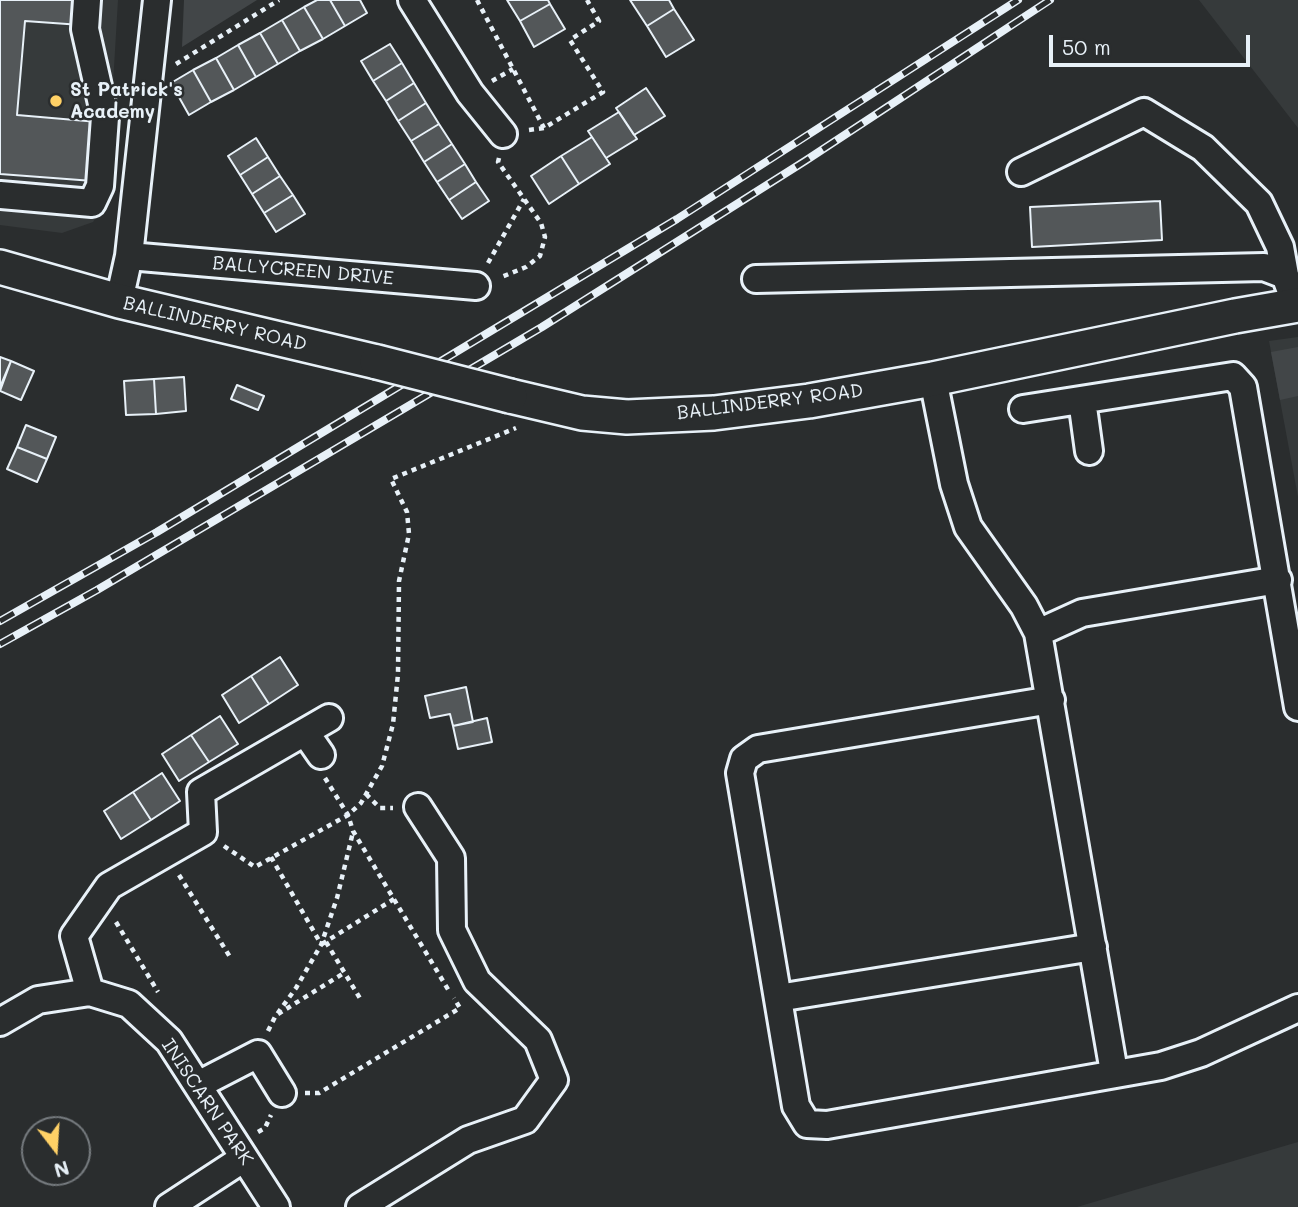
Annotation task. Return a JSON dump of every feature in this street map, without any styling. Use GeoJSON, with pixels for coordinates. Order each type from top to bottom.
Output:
{"type":"FeatureCollection","features":[{"type":"Feature","properties":{"kind":"main road","name":"BALLINDERRY ROAD"},"geometry":{"type":"LineString","coordinates":[[0,267],[119,301],[582,413],[627,417],[714,413],[933,379],[1235,316],[1293,295]]}},
{"type":"Feature","properties":{"kind":"street"},"geometry":{"type":"LineString","coordinates":[[0,195],[92,203],[100,186],[106,117],[85,29],[87,0]]}},
{"type":"Feature","properties":{"kind":"street"},"geometry":{"type":"LineString","coordinates":[[119,301],[129,256],[157,0]]}},
{"type":"Feature","properties":{"kind":"street"},"geometry":{"type":"LineString","coordinates":[[412,0],[470,93],[503,134]]}},
{"type":"Feature","properties":{"kind":"street"},"geometry":{"type":"LineString","coordinates":[[1021,172],[1144,112],[1203,148],[1259,203],[1280,247],[1293,295]]}},
{"type":"Feature","properties":{"kind":"street","name":"BALLYCREEN DRIVE"},"geometry":{"type":"LineString","coordinates":[[129,256],[476,286]]}},
{"type":"Feature","properties":{"kind":"street"},"geometry":{"type":"LineString","coordinates":[[756,279],[1264,267],[1293,295]]}},
{"type":"Feature","properties":{"kind":"street"},"geometry":{"type":"LineString","coordinates":[[1023,409],[1233,376],[1243,387],[1298,707]]}},
{"type":"Feature","properties":{"kind":"street"},"geometry":{"type":"LineString","coordinates":[[933,379],[954,484],[968,527],[1024,606],[1038,633],[1114,1072]]}},
{"type":"Feature","properties":{"kind":"street"},"geometry":{"type":"LineString","coordinates":[[1082,400],[1089,451]]}},
{"type":"Feature","properties":{"kind":"street"},"geometry":{"type":"LineString","coordinates":[[1038,633],[1082,613],[1278,580]]}},
{"type":"Feature","properties":{"kind":"street"},"geometry":{"type":"LineString","coordinates":[[1051,700],[758,749],[744,759],[740,773],[796,1107],[807,1125],[827,1125],[1114,1072],[1161,1066],[1201,1054],[1298,1008]]}},
{"type":"Feature","properties":{"kind":"street"},"geometry":{"type":"LineString","coordinates":[[90,992],[75,936],[109,886],[203,832],[201,792],[330,718]]}},
{"type":"Feature","properties":{"kind":"street"},"geometry":{"type":"LineString","coordinates":[[305,732],[321,755]]}},
{"type":"Feature","properties":{"kind":"street"},"geometry":{"type":"LineString","coordinates":[[360,1207],[468,1140],[525,1120],[554,1080],[538,1040],[477,981],[452,930],[451,858],[418,807]]}},
{"type":"Feature","properties":{"kind":"street"},"geometry":{"type":"LineString","coordinates":[[778,998],[1093,947]]}},
{"type":"Feature","properties":{"kind":"street","name":"INISCARN PARK"},"geometry":{"type":"LineString","coordinates":[[0,1022],[38,1000],[90,992],[129,1004],[169,1041],[276,1207]]}},
{"type":"Feature","properties":{"kind":"street"},"geometry":{"type":"LineString","coordinates":[[198,1085],[258,1054],[282,1093]]}},
{"type":"Feature","properties":{"kind":"street"},"geometry":{"type":"LineString","coordinates":[[169,1207],[241,1152]]}},
{"type":"Feature","properties":{"kind":"path"},"geometry":{"type":"LineString","coordinates":[[149,74],[171,67],[279,0]]}},
{"type":"Feature","properties":{"kind":"path"},"geometry":{"type":"LineString","coordinates":[[477,0],[544,128]]}},
{"type":"Feature","properties":{"kind":"path"},"geometry":{"type":"LineString","coordinates":[[476,286],[526,267],[540,256],[545,237],[541,223],[498,162],[503,134],[544,128],[603,93],[570,40],[599,21],[587,0]]}},
{"type":"Feature","properties":{"kind":"path"},"geometry":{"type":"LineString","coordinates":[[476,286],[524,198]]}},
{"type":"Feature","properties":{"kind":"path"},"geometry":{"type":"LineString","coordinates":[[203,832],[255,867],[348,816],[361,803],[382,766],[393,724],[398,674],[399,581],[409,534],[407,512],[391,479],[521,426],[506,420],[512,396]]}},
{"type":"Feature","properties":{"kind":"path"},"geometry":{"type":"LineString","coordinates":[[241,1152],[265,1128],[282,1093],[319,1093],[460,1008],[353,831],[348,816],[322,774],[321,755]]}},
{"type":"Feature","properties":{"kind":"path"},"geometry":{"type":"LineString","coordinates":[[258,1054],[275,1017],[324,943],[353,831]]}},
{"type":"Feature","properties":{"kind":"path"},"geometry":{"type":"LineString","coordinates":[[165,853],[230,957]]}},
{"type":"Feature","properties":{"kind":"path"},"geometry":{"type":"LineString","coordinates":[[271,857],[361,1000]]}},
{"type":"Feature","properties":{"kind":"path"},"geometry":{"type":"LineString","coordinates":[[101,897],[162,998]]}},
{"type":"Feature","properties":{"kind":"path"},"geometry":{"type":"LineString","coordinates":[[324,943],[394,899]]}},
{"type":"Feature","properties":{"kind":"path"},"geometry":{"type":"LineString","coordinates":[[275,1017],[344,973]]}},
{"type":"Feature","properties":{"kind":"shaded area","name":"St Patrick's Academy"},"geometry":{"type":"Polygon","coordinates":[[[0,0],[118,0],[106,202],[93,222],[62,233],[0,225],[0,0]]]}},
{"type":"Feature","properties":{"kind":"shaded area"},"geometry":{"type":"Polygon","coordinates":[[[184,0],[257,0],[182,47],[184,0]]]}},
{"type":"Feature","properties":{"kind":"shaded area"},"geometry":{"type":"Polygon","coordinates":[[[1199,0],[1298,0],[1298,128],[1199,0]]]}},
{"type":"Feature","properties":{"kind":"shaded area"},"geometry":{"type":"Polygon","coordinates":[[[1298,337],[1298,497],[1269,341],[1298,337]]]}},
{"type":"Feature","properties":{"kind":"shaded area"},"geometry":{"type":"Polygon","coordinates":[[[1298,347],[1298,396],[1280,400],[1271,352],[1298,347]]]}},
{"type":"Feature","properties":{"kind":"shaded area"},"geometry":{"type":"Polygon","coordinates":[[[1298,1142],[1298,1207],[1077,1207],[1298,1142]]]}},
{"type":"Feature","properties":{"kind":"building"},"geometry":{"type":"Polygon","coordinates":[[[0,0],[83,0],[81,25],[25,21],[17,115],[98,122],[93,181],[0,174],[0,0]]]}},
{"type":"Feature","properties":{"kind":"building"},"geometry":{"type":"Polygon","coordinates":[[[317,0],[330,0],[345,26],[323,39],[304,7],[317,0]]]}},
{"type":"Feature","properties":{"kind":"building"},"geometry":{"type":"Polygon","coordinates":[[[330,0],[360,0],[367,13],[345,26],[330,0]]]}},
{"type":"Feature","properties":{"kind":"building"},"geometry":{"type":"Polygon","coordinates":[[[507,0],[548,0],[550,4],[520,21],[507,0]]]}},
{"type":"Feature","properties":{"kind":"building"},"geometry":{"type":"Polygon","coordinates":[[[630,0],[669,0],[674,9],[647,26],[630,0]]]}},
{"type":"Feature","properties":{"kind":"building"},"geometry":{"type":"Polygon","coordinates":[[[550,4],[565,29],[534,47],[520,21],[550,4]]]}},
{"type":"Feature","properties":{"kind":"building"},"geometry":{"type":"Polygon","coordinates":[[[304,7],[323,39],[300,51],[282,20],[304,7]]]}},
{"type":"Feature","properties":{"kind":"building"},"geometry":{"type":"Polygon","coordinates":[[[674,9],[694,40],[666,57],[647,26],[674,9]]]}},
{"type":"Feature","properties":{"kind":"building"},"geometry":{"type":"Polygon","coordinates":[[[282,20],[300,51],[278,64],[260,33],[282,20]]]}},
{"type":"Feature","properties":{"kind":"building"},"geometry":{"type":"Polygon","coordinates":[[[260,33],[278,64],[256,77],[238,45],[260,33]]]}},
{"type":"Feature","properties":{"kind":"building"},"geometry":{"type":"Polygon","coordinates":[[[390,44],[402,63],[373,81],[361,61],[390,44]]]}},
{"type":"Feature","properties":{"kind":"building"},"geometry":{"type":"Polygon","coordinates":[[[238,45],[256,77],[234,90],[216,58],[238,45]]]}},
{"type":"Feature","properties":{"kind":"building"},"geometry":{"type":"Polygon","coordinates":[[[216,58],[234,90],[211,102],[193,70],[216,58]]]}},
{"type":"Feature","properties":{"kind":"building"},"geometry":{"type":"Polygon","coordinates":[[[402,63],[414,83],[386,101],[373,81],[402,63]]]}},
{"type":"Feature","properties":{"kind":"building"},"geometry":{"type":"Polygon","coordinates":[[[193,70],[211,102],[189,115],[171,83],[193,70]]]}},
{"type":"Feature","properties":{"kind":"building"},"geometry":{"type":"Polygon","coordinates":[[[414,83],[426,103],[398,121],[386,101],[414,83]]]}},
{"type":"Feature","properties":{"kind":"building"},"geometry":{"type":"Polygon","coordinates":[[[646,88],[665,116],[634,135],[616,108],[646,88]]]}},
{"type":"Feature","properties":{"kind":"building"},"geometry":{"type":"Polygon","coordinates":[[[426,103],[439,124],[411,141],[398,121],[426,103]]]}},
{"type":"Feature","properties":{"kind":"building"},"geometry":{"type":"Polygon","coordinates":[[[619,112],[637,139],[606,158],[588,131],[619,112]]]}},
{"type":"Feature","properties":{"kind":"building"},"geometry":{"type":"Polygon","coordinates":[[[439,124],[452,144],[424,162],[411,141],[439,124]]]}},
{"type":"Feature","properties":{"kind":"building"},"geometry":{"type":"Polygon","coordinates":[[[592,137],[610,164],[579,184],[561,156],[592,137]]]}},
{"type":"Feature","properties":{"kind":"building"},"geometry":{"type":"Polygon","coordinates":[[[256,138],[268,157],[240,175],[228,156],[256,138]]]}},
{"type":"Feature","properties":{"kind":"building"},"geometry":{"type":"Polygon","coordinates":[[[452,144],[465,164],[437,182],[424,162],[452,144]]]}},
{"type":"Feature","properties":{"kind":"building"},"geometry":{"type":"Polygon","coordinates":[[[561,156],[579,184],[549,204],[531,176],[561,156]]]}},
{"type":"Feature","properties":{"kind":"building"},"geometry":{"type":"Polygon","coordinates":[[[268,157],[280,176],[252,194],[240,175],[268,157]]]}},
{"type":"Feature","properties":{"kind":"building"},"geometry":{"type":"Polygon","coordinates":[[[465,164],[476,182],[449,200],[437,182],[465,164]]]}},
{"type":"Feature","properties":{"kind":"building"},"geometry":{"type":"Polygon","coordinates":[[[280,176],[293,195],[264,213],[252,194],[280,176]]]}},
{"type":"Feature","properties":{"kind":"building"},"geometry":{"type":"Polygon","coordinates":[[[476,182],[489,201],[462,219],[449,200],[476,182]]]}},
{"type":"Feature","properties":{"kind":"building"},"geometry":{"type":"Polygon","coordinates":[[[293,195],[305,214],[276,232],[264,213],[293,195]]]}},
{"type":"Feature","properties":{"kind":"building"},"geometry":{"type":"Polygon","coordinates":[[[1160,201],[1162,240],[1032,247],[1030,207],[1160,201]]]}},
{"type":"Feature","properties":{"kind":"building"},"geometry":{"type":"Polygon","coordinates":[[[0,357],[11,361],[0,387],[0,357]]]}},
{"type":"Feature","properties":{"kind":"building"},"geometry":{"type":"Polygon","coordinates":[[[11,361],[34,371],[21,400],[0,391],[11,361]]]}},
{"type":"Feature","properties":{"kind":"building"},"geometry":{"type":"Polygon","coordinates":[[[184,377],[186,411],[156,414],[154,379],[184,377]]]}},
{"type":"Feature","properties":{"kind":"building"},"geometry":{"type":"Polygon","coordinates":[[[154,379],[156,414],[126,415],[124,381],[154,379]]]}},
{"type":"Feature","properties":{"kind":"building"},"geometry":{"type":"Polygon","coordinates":[[[237,385],[264,396],[258,410],[231,399],[237,385]]]}},
{"type":"Feature","properties":{"kind":"building"},"geometry":{"type":"Polygon","coordinates":[[[26,425],[56,437],[47,459],[17,447],[26,425]]]}},
{"type":"Feature","properties":{"kind":"building"},"geometry":{"type":"Polygon","coordinates":[[[17,447],[47,459],[37,482],[7,469],[17,447]]]}},
{"type":"Feature","properties":{"kind":"building"},"geometry":{"type":"Polygon","coordinates":[[[280,657],[298,685],[269,704],[251,676],[280,657]]]}},
{"type":"Feature","properties":{"kind":"building"},"geometry":{"type":"Polygon","coordinates":[[[251,676],[269,704],[239,723],[222,695],[251,676]]]}},
{"type":"Feature","properties":{"kind":"building"},"geometry":{"type":"Polygon","coordinates":[[[466,687],[473,722],[453,726],[450,714],[430,718],[425,696],[466,687]]]}},
{"type":"Feature","properties":{"kind":"building"},"geometry":{"type":"Polygon","coordinates":[[[220,716],[238,744],[209,762],[191,735],[220,716]]]}},
{"type":"Feature","properties":{"kind":"building"},"geometry":{"type":"Polygon","coordinates":[[[487,718],[492,742],[458,749],[453,726],[487,718]]]}},
{"type":"Feature","properties":{"kind":"building"},"geometry":{"type":"Polygon","coordinates":[[[191,735],[209,762],[179,781],[162,754],[191,735]]]}},
{"type":"Feature","properties":{"kind":"building"},"geometry":{"type":"Polygon","coordinates":[[[162,773],[180,801],[151,820],[133,792],[162,773]]]}},
{"type":"Feature","properties":{"kind":"building"},"geometry":{"type":"Polygon","coordinates":[[[133,792],[151,820],[121,839],[104,811],[133,792]]]}},
{"type":"Feature","properties":{"kind":"railway"},"geometry":{"type":"LineString","coordinates":[[0,621],[157,532],[677,219],[1018,0]]}},
{"type":"Feature","properties":{"kind":"railway"},"geometry":{"type":"LineString","coordinates":[[0,644],[97,590],[542,327],[805,161],[1050,0]]}},
{"type":"Feature","properties":{"kind":"place","name":"St Patrick's Academy"},"geometry":{"type":"Point","coordinates":[56,101]}}]}
